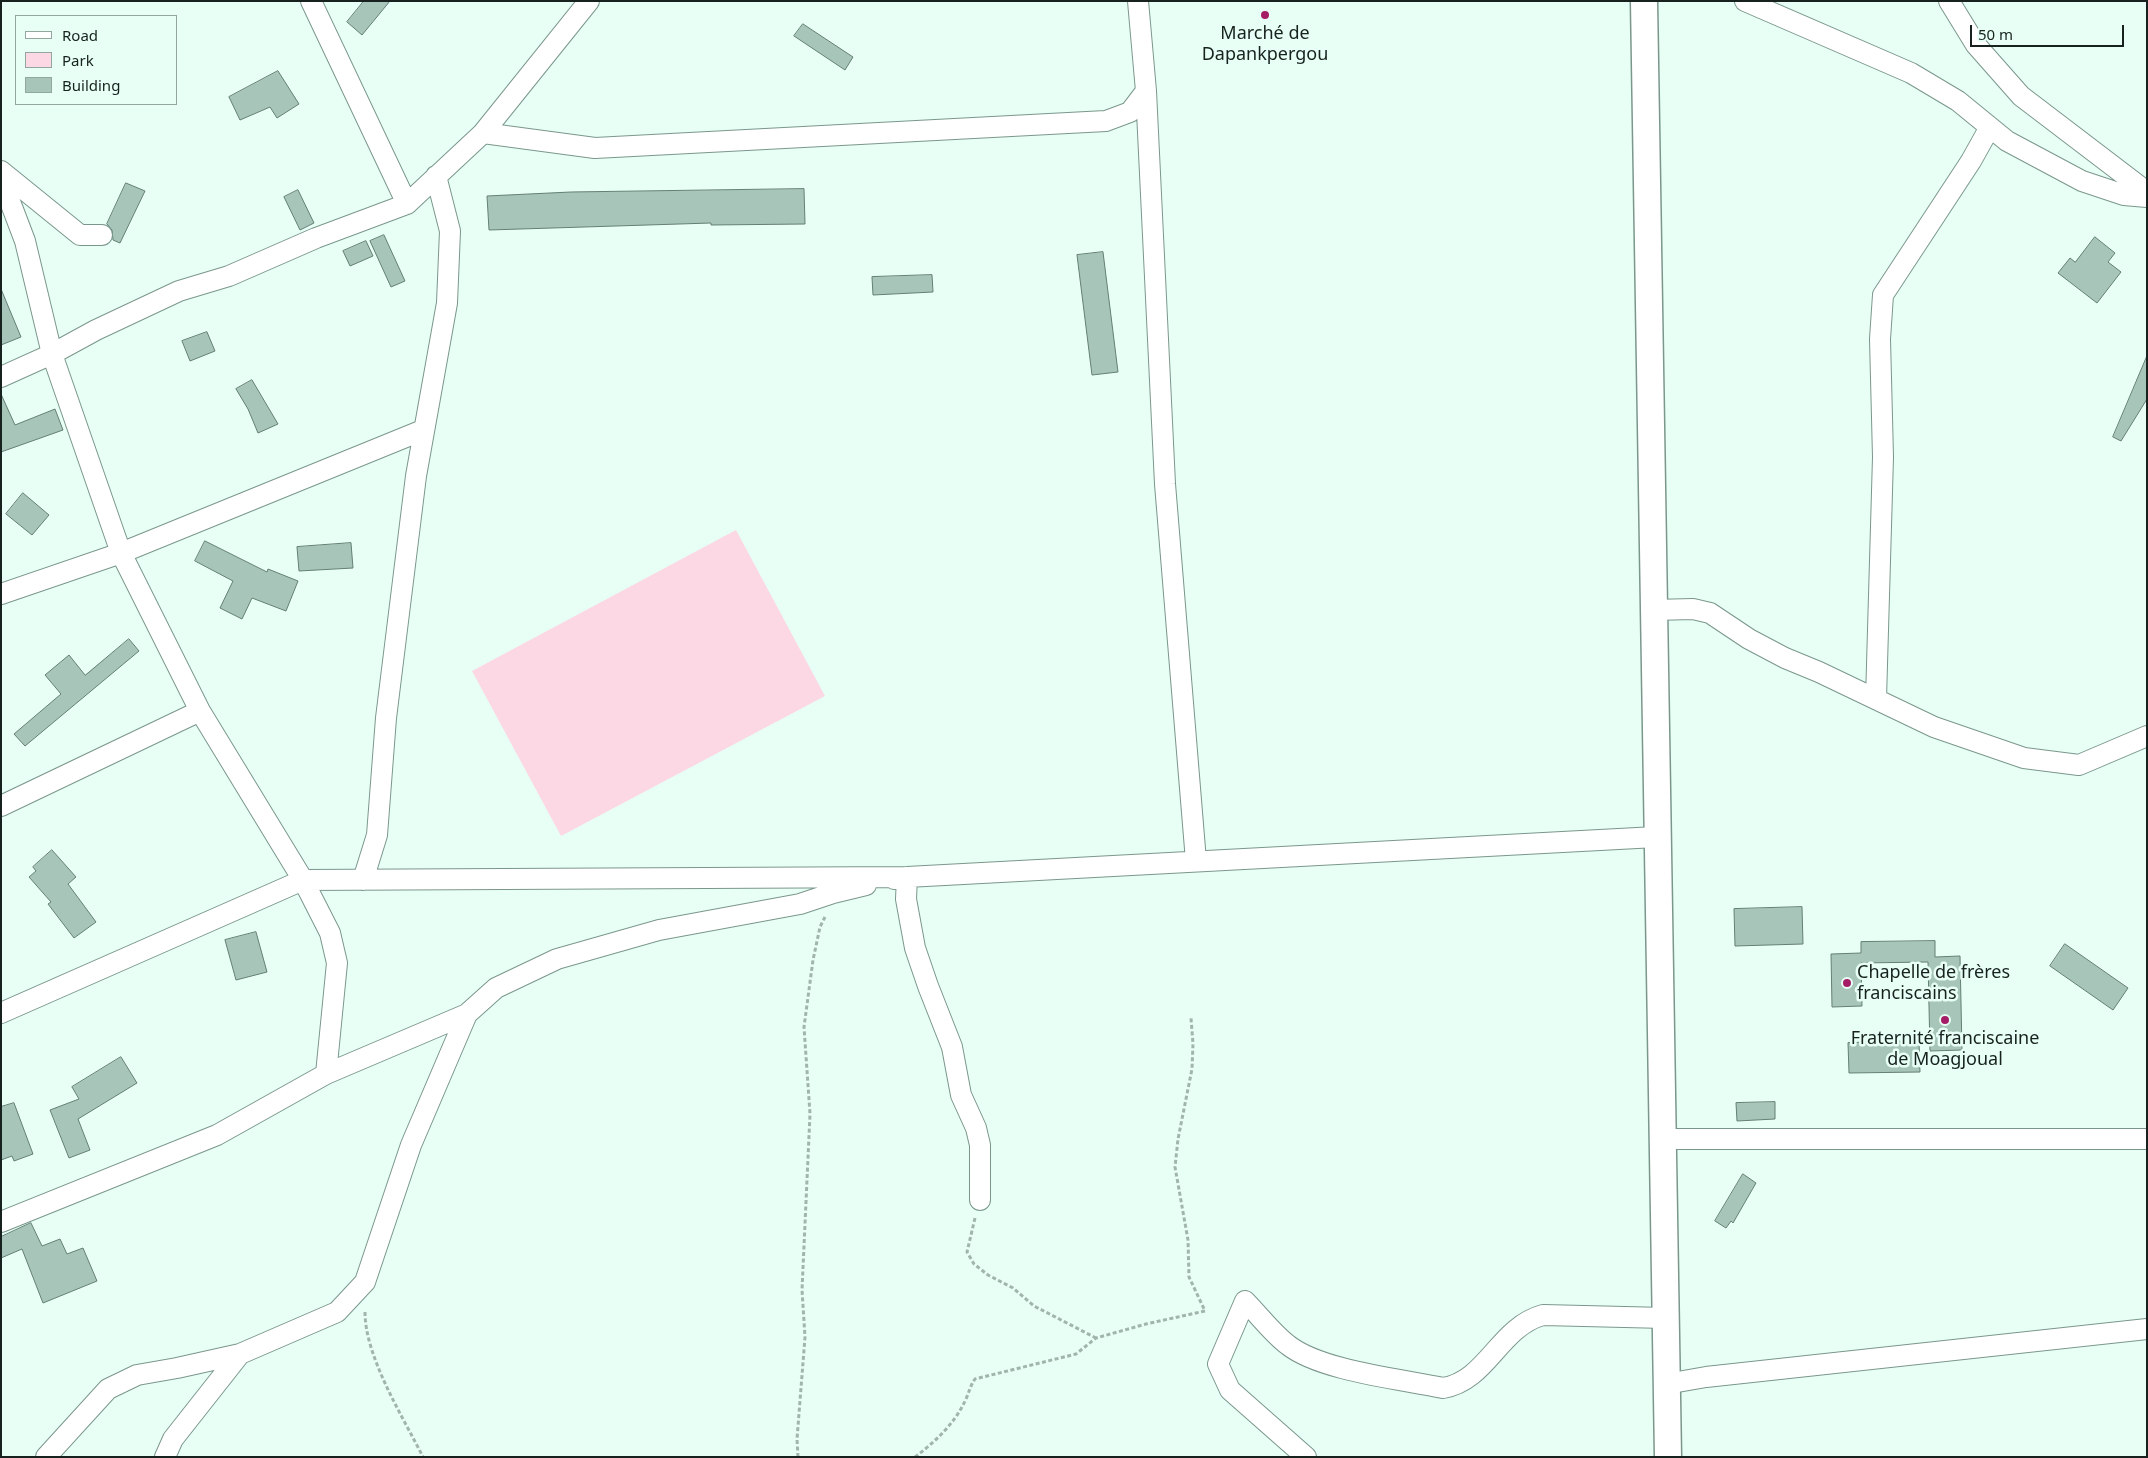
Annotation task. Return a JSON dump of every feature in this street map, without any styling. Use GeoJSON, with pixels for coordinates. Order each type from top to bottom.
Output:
{"type":"FeatureCollection","features":[{"type":"Feature","properties":{"kind":"main road"},"geometry":{"type":"LineString","coordinates":[[1644,1],[1656,837],[1668,1457]]}},
{"type":"Feature","properties":{"kind":"street"},"geometry":{"type":"LineString","coordinates":[[311,1],[407,204]]}},
{"type":"Feature","properties":{"kind":"street"},"geometry":{"type":"LineString","coordinates":[[1,377],[179,291],[229,276],[316,238],[407,204],[483,132],[589,1]]}},
{"type":"Feature","properties":{"kind":"street"},"geometry":{"type":"LineString","coordinates":[[1138,1],[1146,91],[1165,484],[1196,861]]}},
{"type":"Feature","properties":{"kind":"street"},"geometry":{"type":"LineString","coordinates":[[1745,1],[1911,73],[1958,101],[2006,141],[2082,181],[2124,195],[2147,197]]}},
{"type":"Feature","properties":{"kind":"street"},"geometry":{"type":"LineString","coordinates":[[1949,1],[1976,44],[2021,96],[2147,192]]}},
{"type":"Feature","properties":{"kind":"street"},"geometry":{"type":"LineString","coordinates":[[483,132],[595,148],[1096,122],[1106,121],[1130,112],[1146,91]]}},
{"type":"Feature","properties":{"kind":"street"},"geometry":{"type":"LineString","coordinates":[[1876,699],[1883,457],[1880,339],[1883,295],[1971,161],[1990,127]]}},
{"type":"Feature","properties":{"kind":"street"},"geometry":{"type":"LineString","coordinates":[[1,171],[80,235],[102,235]]}},
{"type":"Feature","properties":{"kind":"street"},"geometry":{"type":"LineString","coordinates":[[363,880],[378,835],[386,718],[423,430],[446,303],[450,231],[436,176]]}},
{"type":"Feature","properties":{"kind":"street"},"geometry":{"type":"LineString","coordinates":[[1,178],[25,241],[52,354],[120,553],[200,711],[303,880],[330,932],[337,963],[326,1074]]}},
{"type":"Feature","properties":{"kind":"street"},"geometry":{"type":"LineString","coordinates":[[1,594],[120,553],[423,430]]}},
{"type":"Feature","properties":{"kind":"street"},"geometry":{"type":"LineString","coordinates":[[1653,610],[1693,609],[1710,613],[1749,639],[1785,658],[1934,727],[2024,758],[2079,765],[2147,736]]}},
{"type":"Feature","properties":{"kind":"street"},"geometry":{"type":"LineString","coordinates":[[1,806],[200,711]]}},
{"type":"Feature","properties":{"kind":"street"},"geometry":{"type":"LineString","coordinates":[[1,1013],[303,880],[907,876],[1656,837]]}},
{"type":"Feature","properties":{"kind":"street"},"geometry":{"type":"LineString","coordinates":[[1,1222],[216,1134],[326,1074],[467,1014],[496,988],[557,959],[659,930],[800,904],[833,893],[907,876]]}},
{"type":"Feature","properties":{"kind":"street"},"geometry":{"type":"LineString","coordinates":[[907,876],[906,899],[910,926],[930,994],[952,1047],[961,1095],[976,1128],[980,1144],[980,1200]]}},
{"type":"Feature","properties":{"kind":"street"},"geometry":{"type":"LineString","coordinates":[[46,1457],[108,1389],[137,1374],[177,1368],[240,1354],[337,1312],[365,1282],[411,1145],[467,1014]]}},
{"type":"Feature","properties":{"kind":"street"},"geometry":{"type":"LineString","coordinates":[[1662,1138],[2147,1139]]}},
{"type":"Feature","properties":{"kind":"street"},"geometry":{"type":"LineString","coordinates":[[1306,1457],[1230,1390],[1218,1364],[1245,1301],[1288,1345],[1306,1357],[1333,1365],[1443,1388],[1456,1386],[1468,1380],[1519,1326],[1531,1318],[1543,1315],[1665,1318]]}},
{"type":"Feature","properties":{"kind":"street"},"geometry":{"type":"LineString","coordinates":[[1666,1384],[1716,1375],[2147,1328]]}},
{"type":"Feature","properties":{"kind":"street"},"geometry":{"type":"LineString","coordinates":[[165,1457],[173,1439],[240,1354]]}},
{"type":"Feature","properties":{"kind":"path"},"geometry":{"type":"LineString","coordinates":[[798,1457],[797,1439],[805,1336],[802,1290],[810,1114],[804,1027],[820,927],[833,893]]}},
{"type":"Feature","properties":{"kind":"path"},"geometry":{"type":"LineString","coordinates":[[915,1457],[930,1446],[950,1424],[965,1401],[970,1386],[975,1379],[1076,1354],[1096,1338],[1154,1322],[1205,1311],[1189,1277],[1188,1240],[1176,1167],[1178,1139],[1192,1069],[1191,1018]]}},
{"type":"Feature","properties":{"kind":"path"},"geometry":{"type":"LineString","coordinates":[[980,1200],[967,1252],[974,1264],[988,1275],[1013,1288],[1034,1306],[1096,1338]]}},
{"type":"Feature","properties":{"kind":"path"},"geometry":{"type":"LineString","coordinates":[[365,1282],[365,1322],[378,1366],[423,1457]]}},
{"type":"Feature","properties":{"kind":"green space"},"geometry":{"type":"Polygon","coordinates":[[[736,530],[825,696],[561,836],[472,671],[736,530]]]}},
{"type":"Feature","properties":{"kind":"building"},"geometry":{"type":"Polygon","coordinates":[[[364,1],[390,1],[362,35],[347,22],[364,1]]]}},
{"type":"Feature","properties":{"kind":"building"},"geometry":{"type":"Polygon","coordinates":[[[803,24],[853,57],[845,70],[794,36],[803,24]]]}},
{"type":"Feature","properties":{"kind":"building"},"geometry":{"type":"Polygon","coordinates":[[[278,71],[299,104],[277,118],[270,107],[240,120],[229,97],[278,71]]]}},
{"type":"Feature","properties":{"kind":"building"},"geometry":{"type":"Polygon","coordinates":[[[126,183],[145,191],[120,243],[113,240],[112,230],[107,224],[126,183]]]}},
{"type":"Feature","properties":{"kind":"building"},"geometry":{"type":"Polygon","coordinates":[[[804,189],[805,224],[711,225],[711,223],[489,230],[487,196],[571,192],[804,189]]]}},
{"type":"Feature","properties":{"kind":"building"},"geometry":{"type":"Polygon","coordinates":[[[298,190],[314,223],[300,230],[284,197],[298,190]]]}},
{"type":"Feature","properties":{"kind":"building"},"geometry":{"type":"Polygon","coordinates":[[[384,235],[405,281],[391,287],[370,241],[384,235]]]}},
{"type":"Feature","properties":{"kind":"building"},"geometry":{"type":"Polygon","coordinates":[[[2095,237],[2115,253],[2108,262],[2121,272],[2097,303],[2058,273],[2070,258],[2075,262],[2095,237]]]}},
{"type":"Feature","properties":{"kind":"building"},"geometry":{"type":"Polygon","coordinates":[[[366,241],[373,256],[350,266],[343,251],[366,241]]]}},
{"type":"Feature","properties":{"kind":"building"},"geometry":{"type":"Polygon","coordinates":[[[1103,252],[1118,372],[1092,375],[1077,255],[1103,252]]]}},
{"type":"Feature","properties":{"kind":"building"},"geometry":{"type":"Polygon","coordinates":[[[932,275],[933,292],[873,295],[872,277],[932,275]]]}},
{"type":"Feature","properties":{"kind":"building"},"geometry":{"type":"Polygon","coordinates":[[[1,289],[21,337],[1,345],[1,289]]]}},
{"type":"Feature","properties":{"kind":"building"},"geometry":{"type":"Polygon","coordinates":[[[207,332],[215,351],[190,361],[182,341],[207,332]]]}},
{"type":"Feature","properties":{"kind":"building"},"geometry":{"type":"Polygon","coordinates":[[[2147,356],[2147,399],[2121,441],[2113,437],[2147,356]]]}},
{"type":"Feature","properties":{"kind":"building"},"geometry":{"type":"Polygon","coordinates":[[[252,380],[278,424],[258,433],[248,409],[236,389],[252,380]]]}},
{"type":"Feature","properties":{"kind":"building"},"geometry":{"type":"Polygon","coordinates":[[[1,394],[15,425],[55,409],[63,430],[1,452],[1,394]]]}},
{"type":"Feature","properties":{"kind":"building"},"geometry":{"type":"Polygon","coordinates":[[[23,493],[49,515],[32,535],[6,514],[23,493]]]}},
{"type":"Feature","properties":{"kind":"building"},"geometry":{"type":"Polygon","coordinates":[[[205,541],[267,572],[268,569],[298,581],[286,611],[252,598],[242,619],[220,608],[233,581],[195,561],[205,541]]]}},
{"type":"Feature","properties":{"kind":"building"},"geometry":{"type":"Polygon","coordinates":[[[351,543],[353,568],[299,571],[297,547],[351,543]]]}},
{"type":"Feature","properties":{"kind":"building"},"geometry":{"type":"Polygon","coordinates":[[[129,639],[139,651],[25,746],[14,734],[61,694],[45,675],[69,655],[85,675],[129,639]]]}},
{"type":"Feature","properties":{"kind":"building"},"geometry":{"type":"Polygon","coordinates":[[[52,850],[76,877],[68,884],[96,922],[74,938],[48,904],[51,902],[29,877],[36,871],[33,867],[52,850]]]}},
{"type":"Feature","properties":{"kind":"building"},"geometry":{"type":"Polygon","coordinates":[[[1802,907],[1803,944],[1735,946],[1734,909],[1802,907]]]}},
{"type":"Feature","properties":{"kind":"building"},"geometry":{"type":"Polygon","coordinates":[[[256,932],[267,972],[236,980],[225,940],[256,932]]]}},
{"type":"Feature","properties":{"kind":"building","name":"Fraternité franciscaine de Moagjoual"},"geometry":{"type":"Polygon","coordinates":[[[1935,941],[1935,957],[1960,956],[1962,1050],[1930,1051],[1928,962],[1861,963],[1862,1006],[1832,1007],[1831,954],[1861,953],[1861,942],[1935,941]]]}},
{"type":"Feature","properties":{"kind":"building"},"geometry":{"type":"Polygon","coordinates":[[[2065,944],[2128,988],[2113,1010],[2050,966],[2065,944]]]}},
{"type":"Feature","properties":{"kind":"building"},"geometry":{"type":"Polygon","coordinates":[[[1919,1041],[1920,1072],[1849,1073],[1848,1043],[1919,1041]]]}},
{"type":"Feature","properties":{"kind":"building"},"geometry":{"type":"Polygon","coordinates":[[[121,1057],[137,1083],[78,1119],[90,1150],[69,1158],[50,1110],[79,1099],[72,1087],[121,1057]]]}},
{"type":"Feature","properties":{"kind":"building"},"geometry":{"type":"Polygon","coordinates":[[[1775,1102],[1775,1119],[1737,1121],[1736,1103],[1775,1102]]]}},
{"type":"Feature","properties":{"kind":"building"},"geometry":{"type":"Polygon","coordinates":[[[14,1103],[33,1154],[14,1161],[12,1156],[1,1160],[1,1107],[14,1103]]]}},
{"type":"Feature","properties":{"kind":"building"},"geometry":{"type":"Polygon","coordinates":[[[1743,1174],[1756,1183],[1733,1223],[1731,1221],[1726,1228],[1715,1221],[1743,1174]]]}},
{"type":"Feature","properties":{"kind":"building"},"geometry":{"type":"Polygon","coordinates":[[[31,1223],[42,1246],[60,1239],[67,1254],[83,1248],[97,1281],[43,1303],[22,1249],[1,1258],[1,1237],[31,1223]]]}},
{"type":"Feature","properties":{"kind":"place","name":"Marché de Dapankpergou"},"geometry":{"type":"Point","coordinates":[1265,15]}},
{"type":"Feature","properties":{"kind":"place","name":"Chapelle de frères franciscains"},"geometry":{"type":"Point","coordinates":[1847,983]}},
{"type":"Feature","properties":{"kind":"place","name":"Fraternité franciscaine de Moagjoual"},"geometry":{"type":"Point","coordinates":[1945,1020]}}]}
